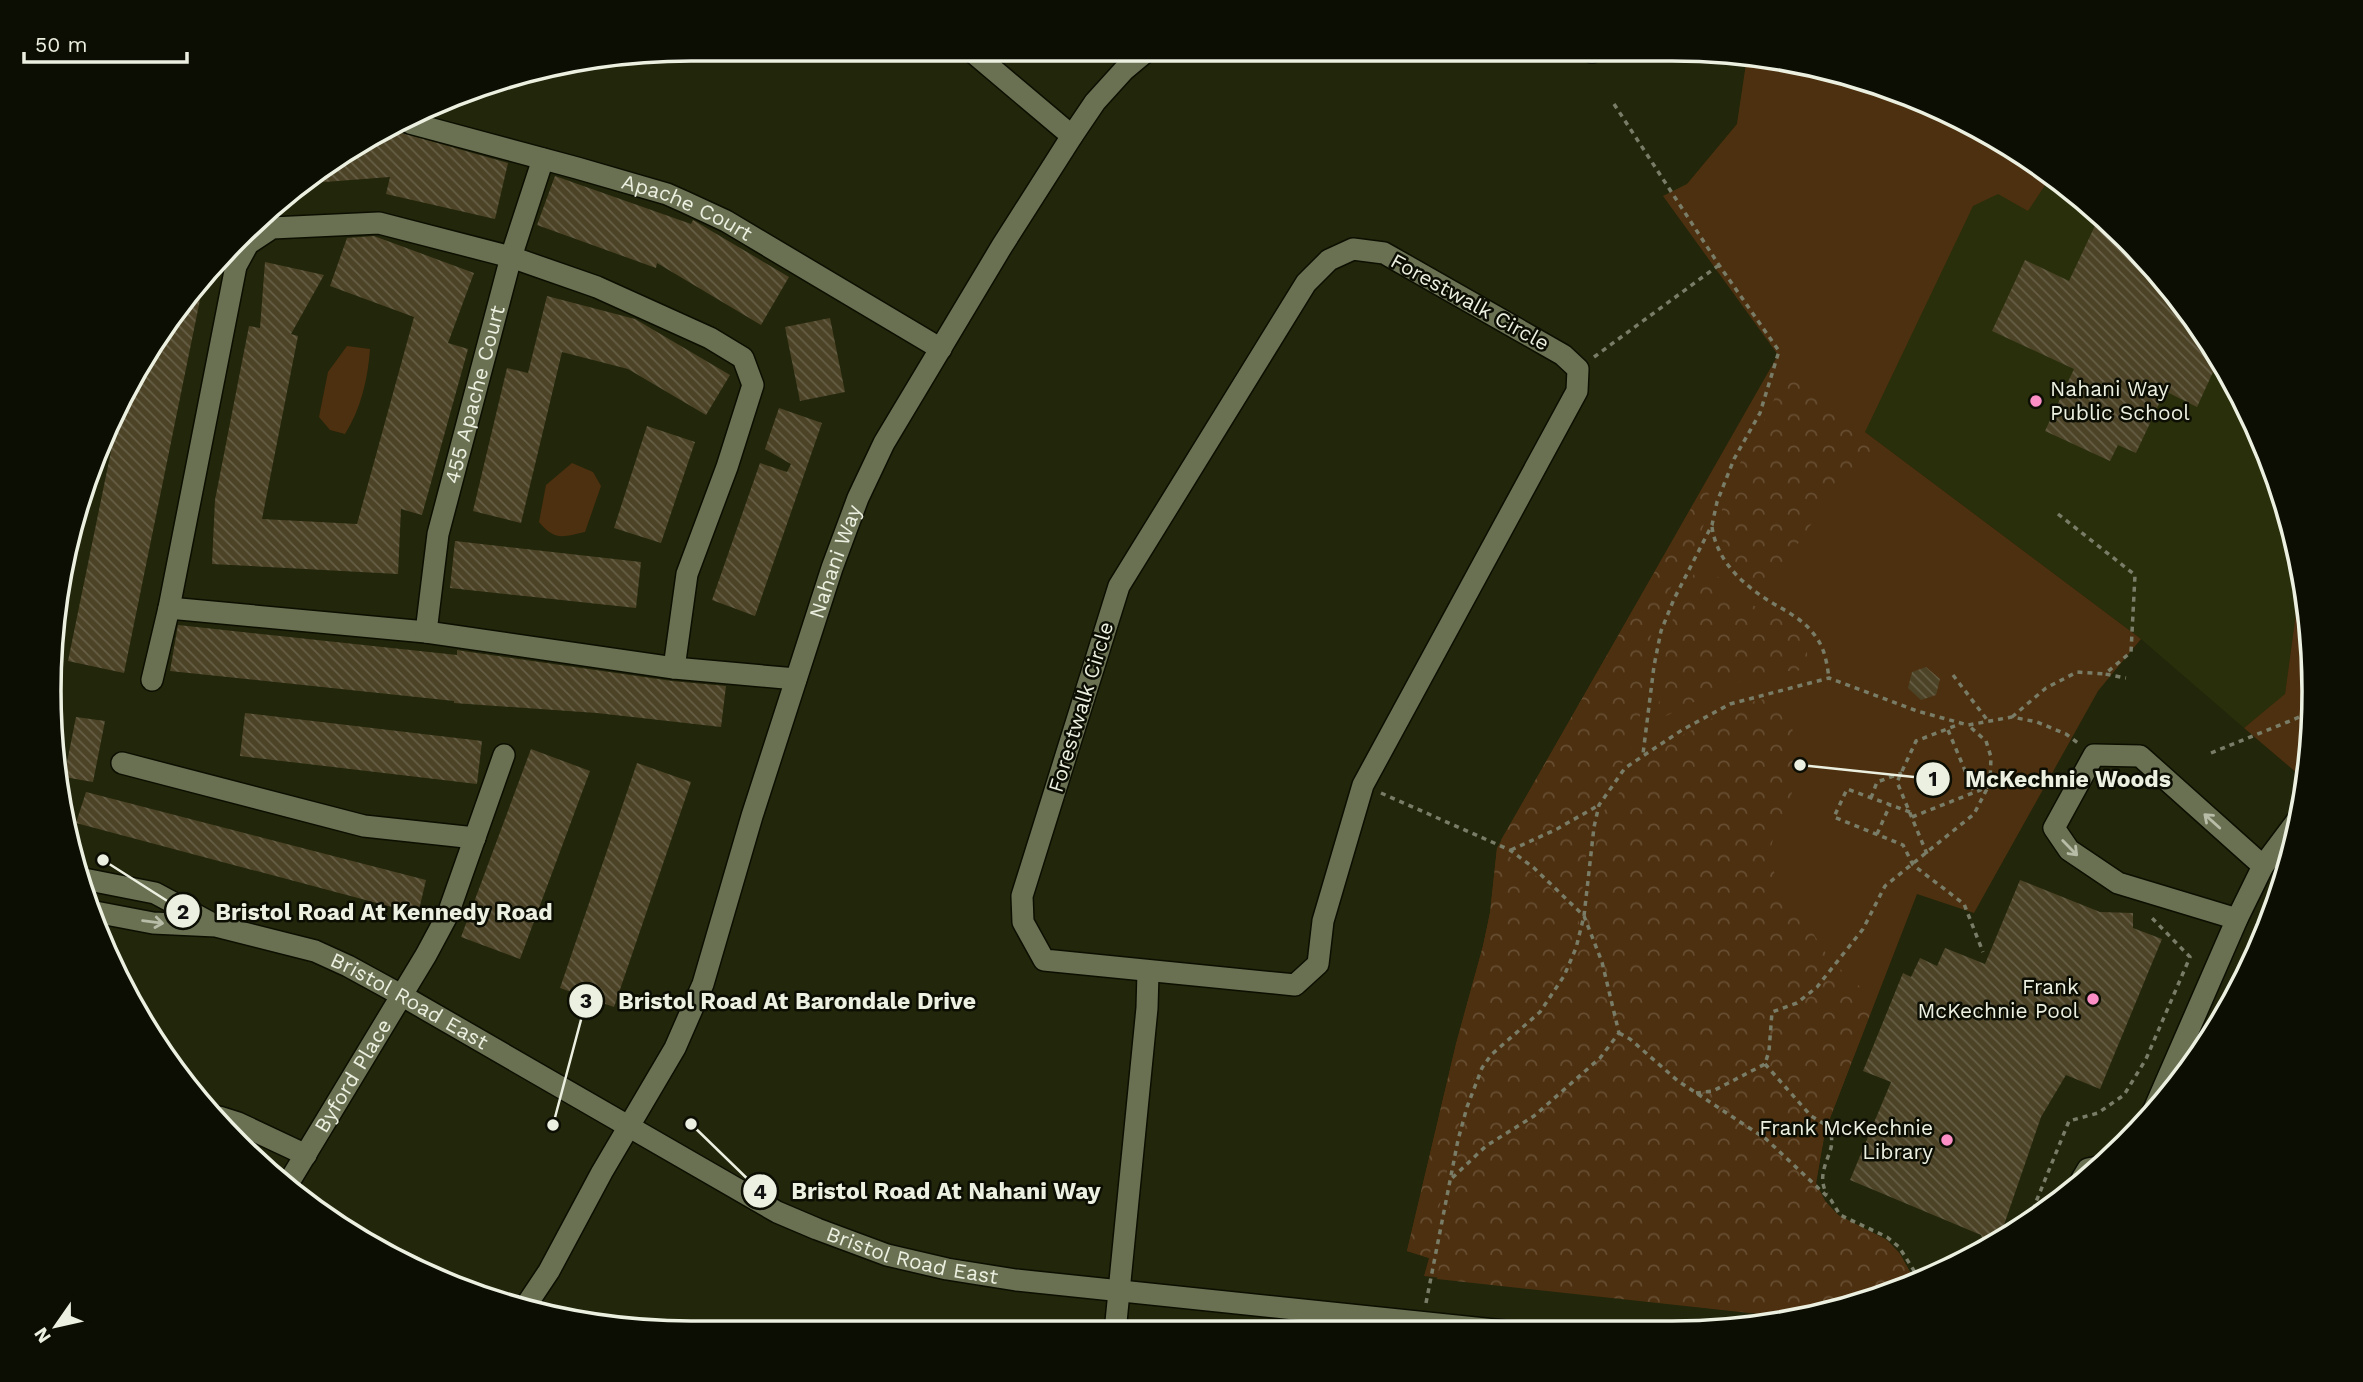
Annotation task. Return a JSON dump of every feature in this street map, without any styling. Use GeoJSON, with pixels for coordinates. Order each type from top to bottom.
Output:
{"type":"FeatureCollection","features":[{"type":"Feature","properties":{"kind":"street"},"geometry":{"type":"LineString","coordinates":[[983,61],[1072,136]]}},
{"type":"Feature","properties":{"kind":"street","name":"Nahani Way"},"geometry":{"type":"LineString","coordinates":[[531,1300],[675,1048],[703,984],[796,679],[858,498],[892,429],[1072,136],[1095,102],[1135,61]]}},
{"type":"Feature","properties":{"kind":"street","name":"Apache Court"},"geometry":{"type":"LineString","coordinates":[[415,124],[667,194],[705,211],[941,349]]}},
{"type":"Feature","properties":{"kind":"street","name":"455 Apache Court"},"geometry":{"type":"LineString","coordinates":[[426,632],[438,534],[511,257],[543,159]]}},
{"type":"Feature","properties":{"kind":"street"},"geometry":{"type":"LineString","coordinates":[[248,244],[272,228],[379,223],[511,257],[597,287],[710,338],[743,358],[753,385],[727,467],[687,574],[674,668]]}},
{"type":"Feature","properties":{"kind":"street"},"geometry":{"type":"LineString","coordinates":[[152,680],[169,607],[236,266],[248,244]]}},
{"type":"Feature","properties":{"kind":"street","name":"Forestwalk Circle"},"geometry":{"type":"LineString","coordinates":[[1353,249],[1384,253],[1563,355],[1578,369],[1577,391],[1363,785],[1323,921],[1318,964],[1295,985],[1044,960],[1023,922],[1022,896],[1119,586],[1306,284],[1329,260],[1353,249]]}},
{"type":"Feature","properties":{"kind":"street"},"geometry":{"type":"LineString","coordinates":[[169,607],[426,632],[674,668],[796,679]]}},
{"type":"Feature","properties":{"kind":"street","name":"Byford Place"},"geometry":{"type":"LineString","coordinates":[[292,1177],[448,914],[504,755]]}},
{"type":"Feature","properties":{"kind":"street"},"geometry":{"type":"LineString","coordinates":[[2237,919],[2118,883],[2069,850],[2054,828],[2094,755],[2140,756],[2263,866]]}},
{"type":"Feature","properties":{"kind":"street"},"geometry":{"type":"LineString","coordinates":[[122,763],[364,826],[475,838]]}},
{"type":"Feature","properties":{"kind":"street"},"geometry":{"type":"LineString","coordinates":[[2167,1080],[2237,919],[2263,866],[2284,837]]}},
{"type":"Feature","properties":{"kind":"street","name":"Bristol Road East"},"geometry":{"type":"LineString","coordinates":[[91,880],[155,892],[216,926]]}},
{"type":"Feature","properties":{"kind":"street","name":"Bristol Road East"},"geometry":{"type":"LineString","coordinates":[[102,913],[153,923],[216,926],[315,951],[401,995],[777,1212],[887,1255],[990,1277],[1414,1321]]}},
{"type":"Feature","properties":{"kind":"street"},"geometry":{"type":"LineString","coordinates":[[1116,1321],[1147,1008],[1148,972]]}},
{"type":"Feature","properties":{"kind":"street","name":"Byford Place"},"geometry":{"type":"LineString","coordinates":[[232,1121],[306,1155]]}},
{"type":"Feature","properties":{"kind":"path"},"geometry":{"type":"LineString","coordinates":[[1614,104],[1719,265],[1779,351],[1759,413],[1725,480],[1712,525],[1674,598],[1661,631],[1643,754]]}},
{"type":"Feature","properties":{"kind":"path"},"geometry":{"type":"LineString","coordinates":[[1578,369],[1719,265]]}},
{"type":"Feature","properties":{"kind":"path"},"geometry":{"type":"LineString","coordinates":[[2058,514],[2136,575],[2131,652],[2105,674]]}},
{"type":"Feature","properties":{"kind":"path"},"geometry":{"type":"LineString","coordinates":[[1712,525],[1714,542],[1733,571],[1762,597],[1801,621],[1817,638],[1823,650],[1829,678]]}},
{"type":"Feature","properties":{"kind":"path"},"geometry":{"type":"LineString","coordinates":[[2012,718],[2046,688],[2077,672],[2126,678]]}},
{"type":"Feature","properties":{"kind":"path"},"geometry":{"type":"LineString","coordinates":[[1953,675],[1988,721]]}},
{"type":"Feature","properties":{"kind":"path"},"geometry":{"type":"LineString","coordinates":[[1423,1321],[1466,1107],[1482,1068],[1495,1050],[1540,1012],[1557,988],[1576,948],[1584,916],[1599,805],[1625,768],[1643,754],[1730,704],[1829,678],[1917,711],[1968,725],[2012,718],[2052,726],[2094,755]]}},
{"type":"Feature","properties":{"kind":"path"},"geometry":{"type":"LineString","coordinates":[[2211,753],[2301,715]]}},
{"type":"Feature","properties":{"kind":"path"},"geometry":{"type":"LineString","coordinates":[[1927,854],[1897,782],[1916,741],[1960,723]]}},
{"type":"Feature","properties":{"kind":"path"},"geometry":{"type":"LineString","coordinates":[[1696,1093],[1713,1091],[1765,1064],[1769,1051],[1772,1012],[1797,1003],[1817,987],[1863,929],[1885,886],[1974,814],[1988,787],[1991,757],[1986,741],[1968,725]]}},
{"type":"Feature","properties":{"kind":"path"},"geometry":{"type":"LineString","coordinates":[[1947,729],[1975,792]]}},
{"type":"Feature","properties":{"kind":"path"},"geometry":{"type":"LineString","coordinates":[[1871,798],[1877,782],[1902,773]]}},
{"type":"Feature","properties":{"kind":"path"},"geometry":{"type":"LineString","coordinates":[[1363,785],[1510,850],[1534,868],[1584,916],[1602,962],[1619,1033],[1696,1093],[1766,1139],[1831,1200]]}},
{"type":"Feature","properties":{"kind":"path"},"geometry":{"type":"LineString","coordinates":[[1983,952],[1964,904],[1913,865],[1903,845],[1834,817],[1847,789],[1911,815],[1988,787]]}},
{"type":"Feature","properties":{"kind":"path"},"geometry":{"type":"LineString","coordinates":[[1510,850],[1557,829],[1599,805]]}},
{"type":"Feature","properties":{"kind":"path"},"geometry":{"type":"LineString","coordinates":[[1877,834],[1890,805]]}},
{"type":"Feature","properties":{"kind":"path"},"geometry":{"type":"LineString","coordinates":[[2037,1204],[2069,1121],[2098,1113],[2124,1095],[2132,1083],[2146,1059],[2190,957],[2145,910]]}},
{"type":"Feature","properties":{"kind":"path"},"geometry":{"type":"LineString","coordinates":[[1450,1180],[1486,1146],[1534,1116],[1600,1058],[1619,1033]]}},
{"type":"Feature","properties":{"kind":"path"},"geometry":{"type":"LineString","coordinates":[[1765,1064],[1811,1116],[1831,1128],[1832,1149],[1824,1163],[1822,1185],[1840,1215],[1887,1237],[1899,1247],[1915,1272]]}},
{"type":"Feature","properties":{"kind":"shaded area","name":"Nahani Way Public School"},"geometry":{"type":"Polygon","coordinates":[[[1746,66],[1795,73],[1874,95],[1951,126],[2022,167],[2055,191],[2117,246],[2172,308],[2196,341],[2237,412],[2254,450],[2280,528],[2296,609],[2285,695],[2244,728],[2141,639],[1865,432],[1663,196],[1687,184],[1737,124],[1746,66]]]}},
{"type":"Feature","properties":{"kind":"green space"},"geometry":{"type":"Polygon","coordinates":[[[1746,66],[1795,73],[1835,83],[1913,109],[1987,146],[2046,184],[2028,211],[1998,194],[1973,206],[1865,432],[2141,639],[2098,691],[1974,913],[1917,894],[1825,1131],[1816,1183],[1825,1201],[1838,1215],[1887,1240],[1900,1254],[1911,1274],[1835,1299],[1761,1314],[1424,1276],[1429,1258],[1407,1251],[1456,1044],[1483,946],[1490,913],[1497,848],[1778,355],[1663,196],[1687,184],[1737,124],[1746,66]]]}},
{"type":"Feature","properties":{"kind":"green space"},"geometry":{"type":"Polygon","coordinates":[[[347,346],[370,349],[363,393],[345,434],[330,430],[319,417],[328,372],[347,346]]]}},
{"type":"Feature","properties":{"kind":"green space"},"geometry":{"type":"Polygon","coordinates":[[[1795,370],[1855,421],[1872,444],[1875,454],[1828,502],[1801,538],[1766,595],[1741,574],[1726,552],[1721,530],[1722,508],[1730,485],[1782,379],[1785,374],[1795,370]]]}},
{"type":"Feature","properties":{"kind":"green space"},"geometry":{"type":"Polygon","coordinates":[[[572,463],[593,472],[601,486],[585,532],[559,536],[539,522],[546,485],[572,463]]]}},
{"type":"Feature","properties":{"kind":"green space"},"geometry":{"type":"Polygon","coordinates":[[[1708,479],[1708,505],[1702,531],[1664,601],[1654,627],[1638,727],[1620,767],[1587,804],[1567,819],[1546,831],[1504,844],[1501,840],[1708,479]]]}},
{"type":"Feature","properties":{"kind":"green space"},"geometry":{"type":"Polygon","coordinates":[[[1702,564],[1714,571],[1726,587],[1740,598],[1790,626],[1806,648],[1808,663],[1798,671],[1776,671],[1724,687],[1658,720],[1667,647],[1674,617],[1685,589],[1702,564]]]}},
{"type":"Feature","properties":{"kind":"green space"},"geometry":{"type":"Polygon","coordinates":[[[2296,611],[2302,691],[2296,772],[2244,728],[2285,694],[2296,611]]]}},
{"type":"Feature","properties":{"kind":"green space"},"geometry":{"type":"Polygon","coordinates":[[[1773,697],[1782,702],[1789,710],[1792,728],[1792,789],[1788,806],[1773,839],[1771,867],[1830,960],[1866,992],[1872,1009],[1825,1131],[1816,1183],[1825,1201],[1838,1215],[1887,1240],[1900,1254],[1911,1274],[1835,1299],[1761,1314],[1437,1279],[1465,1112],[1478,1080],[1499,1052],[1544,1009],[1561,987],[1579,949],[1599,817],[1645,761],[1669,743],[1720,714],[1747,703],[1773,697]]]}},
{"type":"Feature","properties":{"kind":"green space"},"geometry":{"type":"Polygon","coordinates":[[[1591,815],[1581,899],[1575,902],[1527,856],[1527,851],[1533,844],[1591,815]]]}},
{"type":"Feature","properties":{"kind":"green space"},"geometry":{"type":"Polygon","coordinates":[[[1497,848],[1543,882],[1567,904],[1579,922],[1579,931],[1571,954],[1551,989],[1538,1006],[1490,1054],[1475,1076],[1453,1145],[1429,1258],[1407,1251],[1456,1044],[1483,946],[1490,913],[1497,848]]]}},
{"type":"Feature","properties":{"kind":"building"},"geometry":{"type":"Polygon","coordinates":[[[400,133],[508,163],[495,219],[386,194],[390,177],[320,182],[400,133]]]}},
{"type":"Feature","properties":{"kind":"building"},"geometry":{"type":"Polygon","coordinates":[[[555,176],[691,224],[693,220],[789,277],[761,325],[657,263],[656,268],[537,225],[555,176]]]}},
{"type":"Feature","properties":{"kind":"building"},"geometry":{"type":"Polygon","coordinates":[[[2095,226],[2172,308],[2214,371],[2197,407],[2165,391],[2136,453],[2118,445],[2110,461],[2045,431],[2074,369],[1992,331],[2025,260],[2069,281],[2095,226]]]}},
{"type":"Feature","properties":{"kind":"building"},"geometry":{"type":"Polygon","coordinates":[[[374,236],[474,273],[448,343],[468,349],[422,515],[401,509],[398,574],[212,564],[215,500],[249,326],[260,328],[265,262],[324,275],[291,334],[298,336],[262,519],[357,524],[414,317],[330,286],[347,238],[374,236]]]}},
{"type":"Feature","properties":{"kind":"building"},"geometry":{"type":"Polygon","coordinates":[[[547,296],[635,319],[730,375],[706,415],[628,369],[562,352],[521,523],[473,511],[507,368],[528,373],[547,296]]]}},
{"type":"Feature","properties":{"kind":"building"},"geometry":{"type":"Polygon","coordinates":[[[201,297],[124,673],[68,661],[113,441],[126,412],[167,341],[201,297]]]}},
{"type":"Feature","properties":{"kind":"building"},"geometry":{"type":"Polygon","coordinates":[[[830,318],[845,392],[800,401],[785,327],[830,318]]]}},
{"type":"Feature","properties":{"kind":"building"},"geometry":{"type":"Polygon","coordinates":[[[779,408],[822,423],[755,616],[712,600],[760,463],[787,472],[791,464],[765,449],[779,408]]]}},
{"type":"Feature","properties":{"kind":"building"},"geometry":{"type":"Polygon","coordinates":[[[647,426],[695,442],[661,543],[614,528],[647,426]]]}},
{"type":"Feature","properties":{"kind":"building"},"geometry":{"type":"Polygon","coordinates":[[[455,541],[641,562],[636,608],[450,588],[455,541]]]}},
{"type":"Feature","properties":{"kind":"building"},"geometry":{"type":"Polygon","coordinates":[[[178,625],[457,655],[457,650],[672,681],[726,686],[721,727],[597,713],[454,703],[170,671],[178,625]]]}},
{"type":"Feature","properties":{"kind":"building"},"geometry":{"type":"Polygon","coordinates":[[[1926,667],[1940,679],[1936,695],[1921,700],[1908,688],[1912,672],[1926,667]]]}},
{"type":"Feature","properties":{"kind":"building"},"geometry":{"type":"Polygon","coordinates":[[[245,713],[482,741],[477,784],[240,756],[245,713]]]}},
{"type":"Feature","properties":{"kind":"building"},"geometry":{"type":"Polygon","coordinates":[[[76,717],[105,721],[93,782],[68,778],[66,766],[76,717]]]}},
{"type":"Feature","properties":{"kind":"building"},"geometry":{"type":"Polygon","coordinates":[[[531,749],[590,771],[520,959],[461,937],[531,749]]]}},
{"type":"Feature","properties":{"kind":"building"},"geometry":{"type":"Polygon","coordinates":[[[637,763],[691,782],[614,1007],[560,988],[637,763]]]}},
{"type":"Feature","properties":{"kind":"building"},"geometry":{"type":"Polygon","coordinates":[[[86,792],[426,880],[418,914],[76,823],[86,792]]]}},
{"type":"Feature","properties":{"kind":"building"},"geometry":{"type":"Polygon","coordinates":[[[2020,880],[2100,912],[2133,913],[2133,928],[2162,939],[2100,1089],[2066,1075],[2041,1117],[2004,1226],[1982,1239],[1981,1235],[1850,1180],[1891,1082],[1863,1071],[1903,973],[1911,977],[1920,958],[1937,966],[1945,948],[1985,964],[2020,880]]]}},
{"type":"Feature","properties":{"kind":"place","name":"Nahani Way Public School"},"geometry":{"type":"Point","coordinates":[2036,401]}},
{"type":"Feature","properties":{"kind":"place","name":"McKechnie Woods"},"geometry":{"type":"Point","coordinates":[1800,765]}},
{"type":"Feature","properties":{"kind":"place","name":"Bristol Road At Kennedy Road"},"geometry":{"type":"Point","coordinates":[103,860]}},
{"type":"Feature","properties":{"kind":"place","name":"Frank McKechnie Pool"},"geometry":{"type":"Point","coordinates":[2093,999]}},
{"type":"Feature","properties":{"kind":"place","name":"Bristol Road At Nahani Way"},"geometry":{"type":"Point","coordinates":[691,1124]}},
{"type":"Feature","properties":{"kind":"place","name":"Bristol Road At Barondale Drive"},"geometry":{"type":"Point","coordinates":[553,1125]}},
{"type":"Feature","properties":{"kind":"place","name":"Frank McKechnie Library"},"geometry":{"type":"Point","coordinates":[1947,1140]}}]}
